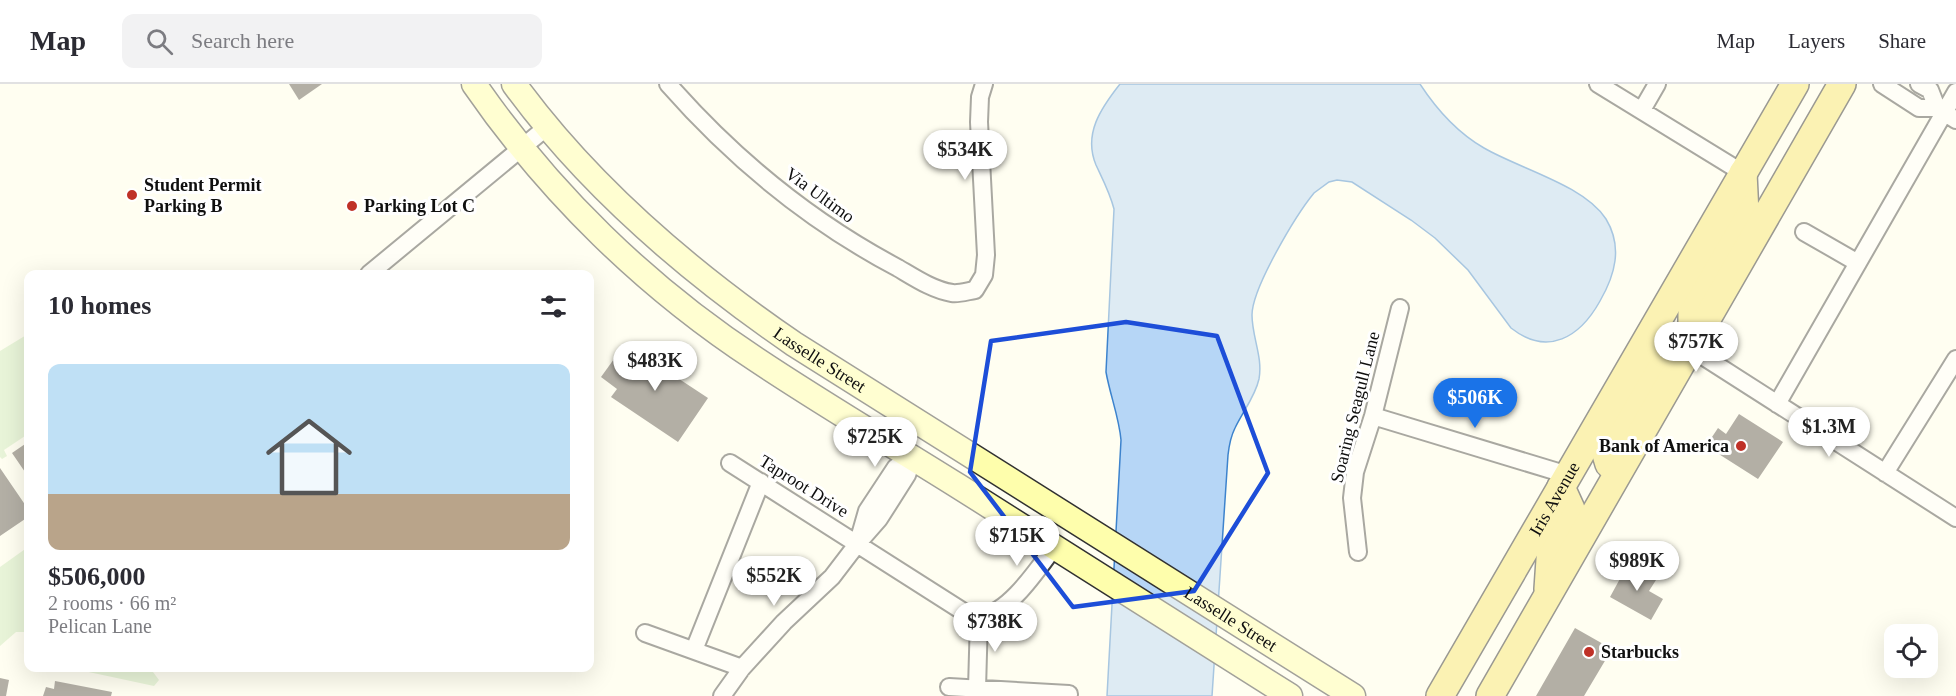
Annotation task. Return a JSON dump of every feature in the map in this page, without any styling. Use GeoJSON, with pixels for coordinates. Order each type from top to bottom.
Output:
{"type":"FeatureCollection","features":[{"type":"Feature","properties":{"kind":"main road","name":"Lasselle Street"},"geometry":{"type":"LineString","coordinates":[[474,84],[496,116],[544,174],[610,244],[683,306],[756,360],[1055,546],[1290,696]]}},
{"type":"Feature","properties":{"kind":"main road","name":"Lasselle Street"},"geometry":{"type":"LineString","coordinates":[[514,84],[547,127],[608,192],[673,253],[752,315],[794,344],[1353,696]]}},
{"type":"Feature","properties":{"kind":"main road","name":"Iris Avenue"},"geometry":{"type":"LineString","coordinates":[[1440,696],[1795,84]]}},
{"type":"Feature","properties":{"kind":"main road"},"geometry":{"type":"LineString","coordinates":[[1490,696],[1842,84]]}},
{"type":"Feature","properties":{"kind":"main road"},"geometry":{"type":"LineString","coordinates":[[1691,347],[1692,306],[1745,214],[1743,173]]}},
{"type":"Feature","properties":{"kind":"main road"},"geometry":{"type":"LineString","coordinates":[[1618,471],[1609,464],[1606,454],[1611,440],[1655,366],[1657,322]]}},
{"type":"Feature","properties":{"kind":"main road"},"geometry":{"type":"LineString","coordinates":[[913,458],[923,450],[934,450],[1051,523],[1063,528],[1089,529]]}},
{"type":"Feature","properties":{"kind":"main road"},"geometry":{"type":"LineString","coordinates":[[1548,596],[1551,545],[1571,509],[1565,481]]}},
{"type":"Feature","properties":{"kind":"street","name":"Via Ultimo"},"geometry":{"type":"LineString","coordinates":[[668,84],[714,134],[742,160],[825,225],[869,253],[934,288],[954,293],[975,290],[984,275],[986,255],[979,122],[980,97],[984,84]]}},
{"type":"Feature","properties":{"kind":"street"},"geometry":{"type":"LineString","coordinates":[[1598,84],[1743,173]]}},
{"type":"Feature","properties":{"kind":"street"},"geometry":{"type":"LineString","coordinates":[[1642,110],[1657,84]]}},
{"type":"Feature","properties":{"kind":"street"},"geometry":{"type":"LineString","coordinates":[[1882,84],[1919,108],[1946,114]]}},
{"type":"Feature","properties":{"kind":"street"},"geometry":{"type":"LineString","coordinates":[[1909,102],[1919,84],[1930,90],[1946,114]]}},
{"type":"Feature","properties":{"kind":"street"},"geometry":{"type":"LineString","coordinates":[[1777,404],[1946,114],[1956,92]]}},
{"type":"Feature","properties":{"kind":"street"},"geometry":{"type":"LineString","coordinates":[[374,270],[547,127]]}},
{"type":"Feature","properties":{"kind":"street"},"geometry":{"type":"LineString","coordinates":[[1804,232],[1858,263]]}},
{"type":"Feature","properties":{"kind":"street","name":"Soaring Seagull Lane"},"geometry":{"type":"LineString","coordinates":[[1358,552],[1352,498],[1354,481],[1400,308]]}},
{"type":"Feature","properties":{"kind":"street"},"geometry":{"type":"LineString","coordinates":[[1691,347],[1956,518]]}},
{"type":"Feature","properties":{"kind":"street"},"geometry":{"type":"LineString","coordinates":[[1885,473],[1956,359]]}},
{"type":"Feature","properties":{"kind":"street"},"geometry":{"type":"LineString","coordinates":[[1372,416],[1565,481]]}},
{"type":"Feature","properties":{"kind":"street"},"geometry":{"type":"LineString","coordinates":[[722,696],[742,668],[784,622],[832,577],[879,519],[908,475],[913,458]]}},
{"type":"Feature","properties":{"kind":"street","name":"Taproot Drive"},"geometry":{"type":"LineString","coordinates":[[730,463],[967,614],[979,617]]}},
{"type":"Feature","properties":{"kind":"street"},"geometry":{"type":"LineString","coordinates":[[694,650],[761,482]]}},
{"type":"Feature","properties":{"kind":"street"},"geometry":{"type":"LineString","coordinates":[[977,689],[979,617],[1001,608],[1019,592],[1055,546]]}},
{"type":"Feature","properties":{"kind":"street"},"geometry":{"type":"LineString","coordinates":[[645,633],[742,668]]}},
{"type":"Feature","properties":{"kind":"street"},"geometry":{"type":"LineString","coordinates":[[950,687],[1069,694]]}},
{"type":"Feature","properties":{"kind":"highlighted area"},"geometry":{"type":"Polygon","coordinates":[[[1126,322],[1217,336],[1268,473],[1194,591],[1073,607],[970,472],[991,341],[1126,322]]]}},
{"type":"Feature","properties":{"kind":"green space"},"geometry":{"type":"Polygon","coordinates":[[[24,336],[24,437],[4,450],[7,456],[2,459],[0,457],[0,351],[24,336]]]}},
{"type":"Feature","properties":{"kind":"green space"},"geometry":{"type":"Polygon","coordinates":[[[24,550],[24,632],[16,632],[0,646],[0,567],[24,550]]]}},
{"type":"Feature","properties":{"kind":"green space"},"geometry":{"type":"Polygon","coordinates":[[[89,672],[153,672],[159,680],[154,686],[89,672]]]}},
{"type":"Feature","properties":{"kind":"water"},"geometry":{"type":"Polygon","coordinates":[[[1120,84],[1420,84],[1449,120],[1474,142],[1567,187],[1596,207],[1611,229],[1616,250],[1610,281],[1592,314],[1573,333],[1562,339],[1550,342],[1538,341],[1525,337],[1511,328],[1468,270],[1435,238],[1411,220],[1352,182],[1337,180],[1329,182],[1314,193],[1276,252],[1254,303],[1252,323],[1260,371],[1257,386],[1234,431],[1228,452],[1212,696],[1107,696],[1121,440],[1106,372],[1114,209],[1096,165],[1092,143],[1096,122],[1106,102],[1120,84]]]}},
{"type":"Feature","properties":{"kind":"building"},"geometry":{"type":"Polygon","coordinates":[[[289,84],[322,84],[299,100],[289,84]]]}},
{"type":"Feature","properties":{"kind":"building"},"geometry":{"type":"Polygon","coordinates":[[[644,345],[657,354],[662,346],[671,352],[666,359],[672,363],[667,371],[708,398],[678,442],[611,397],[617,389],[601,377],[614,359],[628,368],[644,345]]]}},
{"type":"Feature","properties":{"kind":"building"},"geometry":{"type":"Polygon","coordinates":[[[1739,414],[1783,442],[1758,479],[1714,451],[1718,445],[1710,440],[1718,428],[1726,434],[1739,414]]]}},
{"type":"Feature","properties":{"kind":"building"},"geometry":{"type":"Polygon","coordinates":[[[24,445],[24,471],[12,453],[24,445]]]}},
{"type":"Feature","properties":{"kind":"building"},"geometry":{"type":"Polygon","coordinates":[[[0,468],[24,503],[24,520],[0,536],[0,468]]]}},
{"type":"Feature","properties":{"kind":"building"},"geometry":{"type":"Polygon","coordinates":[[[1628,564],[1656,580],[1649,591],[1663,599],[1651,620],[1610,597],[1628,564]]]}},
{"type":"Feature","properties":{"kind":"building"},"geometry":{"type":"Polygon","coordinates":[[[1575,628],[1612,649],[1584,696],[1536,696],[1575,628]]]}},
{"type":"Feature","properties":{"kind":"building"},"geometry":{"type":"Polygon","coordinates":[[[0,678],[9,680],[6,696],[0,696],[0,678]]]}},
{"type":"Feature","properties":{"kind":"building"},"geometry":{"type":"Polygon","coordinates":[[[55,681],[112,692],[111,696],[43,696],[46,687],[54,689],[55,681]]]}},
{"type":"Feature","properties":{"kind":"place","name":"Student Permit Parking B"},"geometry":{"type":"Point","coordinates":[132,195]}},
{"type":"Feature","properties":{"kind":"place","name":"Parking Lot C"},"geometry":{"type":"Point","coordinates":[352,206]}},
{"type":"Feature","properties":{"kind":"place","name":"Bank of America"},"geometry":{"type":"Point","coordinates":[1741,446]}},
{"type":"Feature","properties":{"kind":"place","name":"Starbucks"},"geometry":{"type":"Point","coordinates":[1589,652]}}]}
